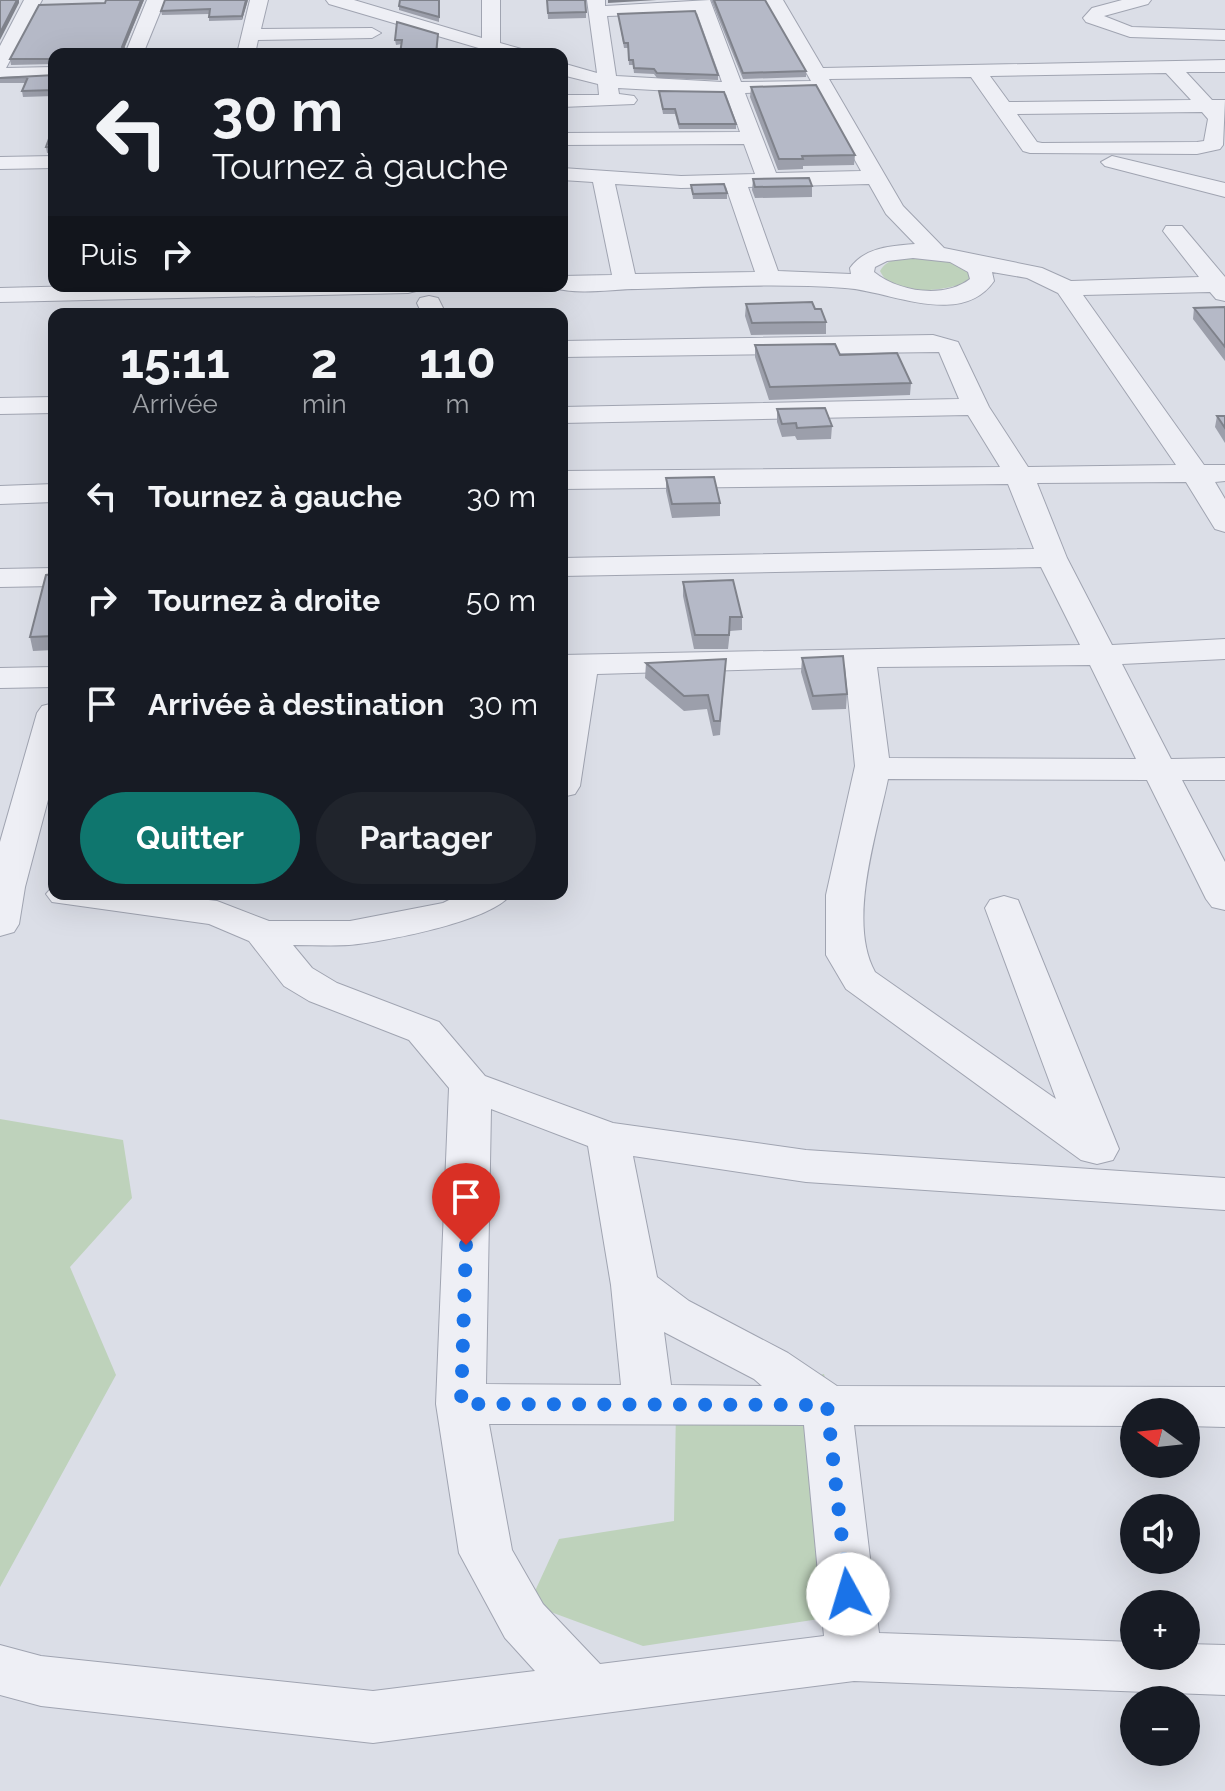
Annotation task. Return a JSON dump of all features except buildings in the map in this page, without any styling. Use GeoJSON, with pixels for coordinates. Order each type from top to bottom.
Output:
{"type":"FeatureCollection","features":[{"type":"Feature","properties":{"kind":"street"},"geometry":{"type":"LineString","coordinates":[[0,64],[33,0],[51,0]]}},
{"type":"Feature","properties":{"kind":"street"},"geometry":{"type":"LineString","coordinates":[[136,48],[156,0]]}},
{"type":"Feature","properties":{"kind":"street"},"geometry":{"type":"LineString","coordinates":[[248,48],[259,0]]}},
{"type":"Feature","properties":{"kind":"street"},"geometry":{"type":"LineString","coordinates":[[335,0],[377,5],[488,48]]}},
{"type":"Feature","properties":{"kind":"street"},"geometry":{"type":"LineString","coordinates":[[491,0],[491,48]]}},
{"type":"Feature","properties":{"kind":"street"},"geometry":{"type":"LineString","coordinates":[[774,0],[894,209],[935,252],[977,272],[1038,274],[1055,279],[1066,288],[1196,474],[1225,523]]}},
{"type":"Feature","properties":{"kind":"street"},"geometry":{"type":"LineString","coordinates":[[1142,0],[1098,12],[1092,18],[1130,32],[1225,35]]}},
{"type":"Feature","properties":{"kind":"street"},"geometry":{"type":"LineString","coordinates":[[610,101],[605,81],[598,5],[702,4],[768,180]]}},
{"type":"Feature","properties":{"kind":"street"},"geometry":{"type":"LineString","coordinates":[[371,48],[377,5]]}},
{"type":"Feature","properties":{"kind":"street"},"geometry":{"type":"LineString","coordinates":[[0,19],[22,19]]}},
{"type":"Feature","properties":{"kind":"street"},"geometry":{"type":"LineString","coordinates":[[251,35],[372,33]]}},
{"type":"Feature","properties":{"kind":"street"},"geometry":{"type":"LineString","coordinates":[[1178,34],[1180,67],[1216,106],[1218,118],[1215,143],[1195,183]]}},
{"type":"Feature","properties":{"kind":"street"},"geometry":{"type":"LineString","coordinates":[[568,101],[736,93],[818,80],[977,71],[1225,66]]}},
{"type":"Feature","properties":{"kind":"street"},"geometry":{"type":"LineString","coordinates":[[568,71],[605,81],[736,93]]}},
{"type":"Feature","properties":{"kind":"street"},"geometry":{"type":"LineString","coordinates":[[977,71],[1030,147],[1059,149],[1215,143]]}},
{"type":"Feature","properties":{"kind":"street"},"geometry":{"type":"LineString","coordinates":[[0,74],[48,73]]}},
{"type":"Feature","properties":{"kind":"street"},"geometry":{"type":"LineString","coordinates":[[1004,108],[1216,106]]}},
{"type":"Feature","properties":{"kind":"street"},"geometry":{"type":"LineString","coordinates":[[568,139],[750,138]]}},
{"type":"Feature","properties":{"kind":"street"},"geometry":{"type":"LineString","coordinates":[[619,139],[628,180]]}},
{"type":"Feature","properties":{"kind":"street"},"geometry":{"type":"LineString","coordinates":[[1059,149],[1225,190]]}},
{"type":"Feature","properties":{"kind":"street"},"geometry":{"type":"LineString","coordinates":[[0,163],[48,162]]}},
{"type":"Feature","properties":{"kind":"street"},"geometry":{"type":"LineString","coordinates":[[568,175],[628,180],[735,181],[874,177]]}},
{"type":"Feature","properties":{"kind":"street"},"geometry":{"type":"LineString","coordinates":[[603,179],[625,281]]}},
{"type":"Feature","properties":{"kind":"street"},"geometry":{"type":"LineString","coordinates":[[735,181],[769,278]]}},
{"type":"Feature","properties":{"kind":"street"},"geometry":{"type":"LineString","coordinates":[[568,283],[803,278],[868,272],[892,253],[897,245],[894,209]]}},
{"type":"Feature","properties":{"kind":"street"},"geometry":{"type":"LineString","coordinates":[[1174,231],[1222,287]]}},
{"type":"Feature","properties":{"kind":"street"},"geometry":{"type":"LineString","coordinates":[[892,253],[935,252]]}},
{"type":"Feature","properties":{"kind":"street"},"geometry":{"type":"LineString","coordinates":[[868,272],[892,292],[934,296],[967,291],[977,272]]}},
{"type":"Feature","properties":{"kind":"street"},"geometry":{"type":"LineString","coordinates":[[0,321],[3,294],[48,283]]}},
{"type":"Feature","properties":{"kind":"street"},"geometry":{"type":"LineString","coordinates":[[1066,288],[1222,287]]}},
{"type":"Feature","properties":{"kind":"street"},"geometry":{"type":"LineString","coordinates":[[568,349],[941,344],[949,347],[976,407],[1020,477],[1052,558],[1225,899]]}},
{"type":"Feature","properties":{"kind":"street"},"geometry":{"type":"LineString","coordinates":[[0,406],[48,405]]}},
{"type":"Feature","properties":{"kind":"street"},"geometry":{"type":"LineString","coordinates":[[568,415],[976,407]]}},
{"type":"Feature","properties":{"kind":"street"},"geometry":{"type":"LineString","coordinates":[[568,480],[1225,473]]}},
{"type":"Feature","properties":{"kind":"street"},"geometry":{"type":"LineString","coordinates":[[0,495],[48,493]]}},
{"type":"Feature","properties":{"kind":"street"},"geometry":{"type":"LineString","coordinates":[[568,567],[1052,558]]}},
{"type":"Feature","properties":{"kind":"street"},"geometry":{"type":"LineString","coordinates":[[0,578],[48,577]]}},
{"type":"Feature","properties":{"kind":"street"},"geometry":{"type":"LineString","coordinates":[[568,713],[572,665],[860,657],[1101,655],[1225,649]]}},
{"type":"Feature","properties":{"kind":"street"},"geometry":{"type":"LineString","coordinates":[[860,657],[873,766],[845,895],[846,955],[860,980],[1096,1148]]}},
{"type":"Feature","properties":{"kind":"street"},"geometry":{"type":"LineString","coordinates":[[0,678],[48,677]]}},
{"type":"Feature","properties":{"kind":"street"},"geometry":{"type":"LineString","coordinates":[[0,924],[6,887],[43,790],[48,755]]}},
{"type":"Feature","properties":{"kind":"street"},"geometry":{"type":"LineString","coordinates":[[873,766],[902,770],[1225,769]]}},
{"type":"Feature","properties":{"kind":"street"},"geometry":{"type":"LineString","coordinates":[[6,887],[48,892]]}},
{"type":"Feature","properties":{"kind":"street"},"geometry":{"type":"LineString","coordinates":[[113,900],[217,913],[263,933],[350,933],[454,912],[479,900]]}},
{"type":"Feature","properties":{"kind":"street"},"geometry":{"type":"LineString","coordinates":[[1004,908],[1114,1188]]}},
{"type":"Feature","properties":{"kind":"street"},"geometry":{"type":"LineString","coordinates":[[263,933],[298,977],[323,992],[424,1031],[470,1086],[608,1137],[806,1166],[1225,1194]]}},
{"type":"Feature","properties":{"kind":"street"},"geometry":{"type":"LineString","coordinates":[[470,1086],[461,1404],[486,1553],[524,1621],[588,1690]]}},
{"type":"Feature","properties":{"kind":"street"},"geometry":{"type":"LineString","coordinates":[[608,1137],[635,1285],[648,1404]]}},
{"type":"Feature","properties":{"kind":"street"},"geometry":{"type":"LineString","coordinates":[[635,1285],[672,1314],[771,1366],[827,1405],[854,1657]]}},
{"type":"Feature","properties":{"kind":"street"},"geometry":{"type":"LineString","coordinates":[[461,1404],[1225,1407]]}},
{"type":"Feature","properties":{"kind":"street"},"geometry":{"type":"LineString","coordinates":[[0,1670],[41,1681],[373,1717],[854,1657],[1225,1670]]}},
{"type":"Feature","properties":{"kind":"green space"},"geometry":{"type":"Polygon","coordinates":[[[928,255],[972,268],[973,281],[937,289],[909,289],[887,280],[880,271],[895,259],[928,255]]]}},
{"type":"Feature","properties":{"kind":"green space"},"geometry":{"type":"Polygon","coordinates":[[[0,1119],[123,1140],[132,1198],[70,1267],[116,1375],[0,1587],[0,1119]]]}},
{"type":"Feature","properties":{"kind":"green space"},"geometry":{"type":"Polygon","coordinates":[[[824,1374],[884,1609],[643,1646],[529,1604],[559,1539],[674,1521],[676,1409],[824,1374]]]}},
{"type":"Feature","properties":{"kind":"route"},"geometry":{"type":"LineString","coordinates":[[466,1245],[461,1404],[827,1405],[848,1594]]}}]}
